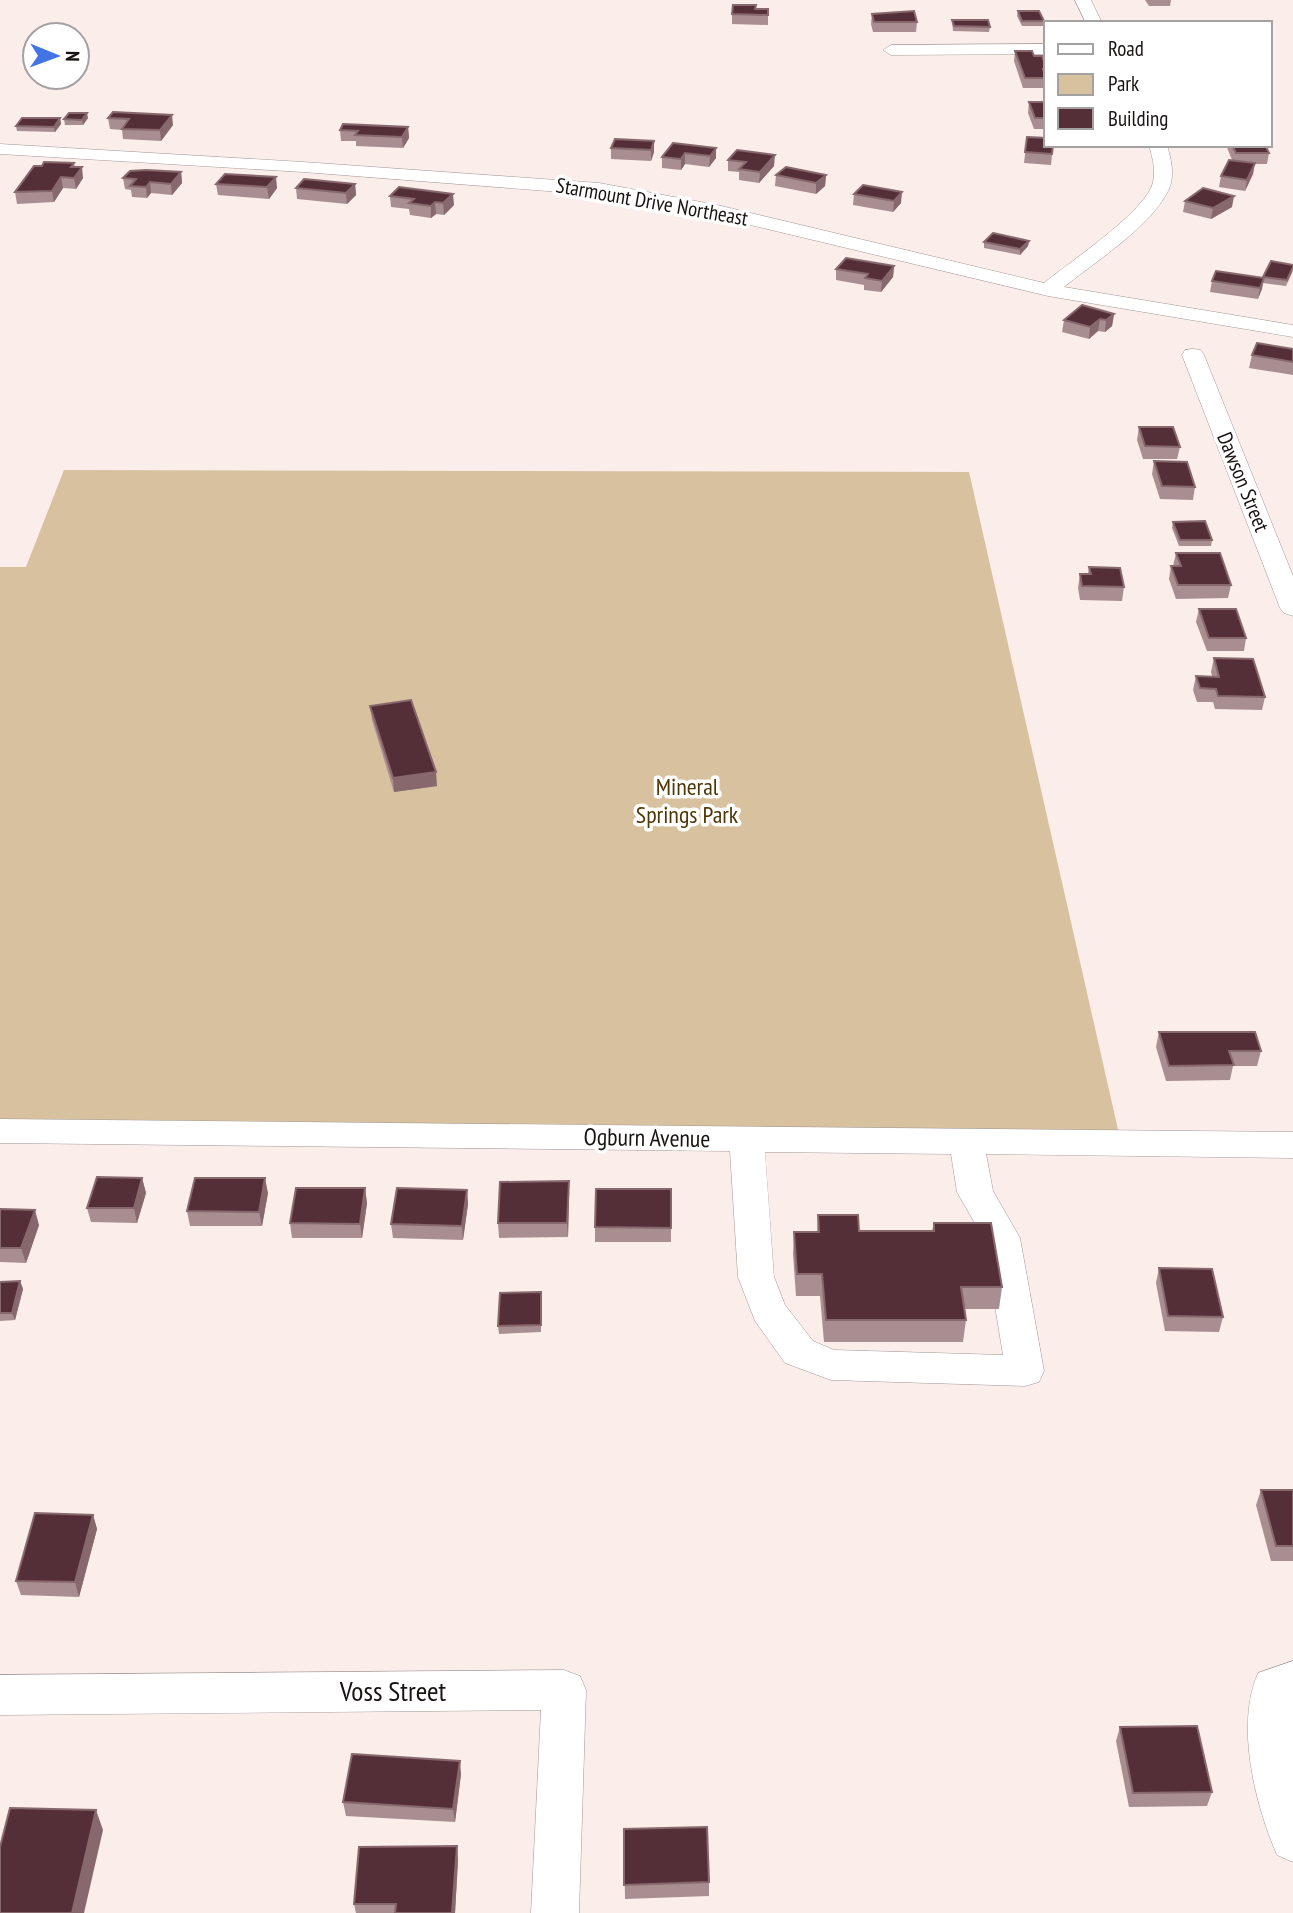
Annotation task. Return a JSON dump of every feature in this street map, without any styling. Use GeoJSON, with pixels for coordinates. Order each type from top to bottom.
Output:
{"type":"FeatureCollection","features":[{"type":"Feature","properties":{"kind":"street"},"geometry":{"type":"LineString","coordinates":[[1083,0],[1093,21]]}},
{"type":"Feature","properties":{"kind":"street"},"geometry":{"type":"LineString","coordinates":[[891,50],[1044,49]]}},
{"type":"Feature","properties":{"kind":"street"},"geometry":{"type":"LineString","coordinates":[[1048,290],[1145,208],[1160,187],[1163,164],[1159,147]]}},
{"type":"Feature","properties":{"kind":"street","name":"Starmount Drive Northeast"},"geometry":{"type":"LineString","coordinates":[[0,149],[290,166],[599,189],[718,211],[1048,290],[1293,331]]}},
{"type":"Feature","properties":{"kind":"street","name":"Dawson Street"},"geometry":{"type":"LineString","coordinates":[[1193,355],[1293,608]]}},
{"type":"Feature","properties":{"kind":"street","name":"Ogburn Avenue"},"geometry":{"type":"LineString","coordinates":[[0,1131],[1293,1145]]}},
{"type":"Feature","properties":{"kind":"street"},"geometry":{"type":"LineString","coordinates":[[747,1139],[756,1277],[768,1311],[799,1352],[831,1365],[1025,1371],[1002,1238],[975,1192],[966,1141]]}},
{"type":"Feature","properties":{"kind":"street"},"geometry":{"type":"LineString","coordinates":[[1293,1681],[1273,1687],[1269,1748],[1293,1839]]}},
{"type":"Feature","properties":{"kind":"street","name":"Voss Street"},"geometry":{"type":"LineString","coordinates":[[0,1695],[564,1690],[555,1913]]}},
{"type":"Feature","properties":{"kind":"green space","name":"Mineral Springs Park"},"geometry":{"type":"Polygon","coordinates":[[[64,470],[969,472],[1119,1134],[0,1124],[0,567],[26,567],[64,470]]]}},
{"type":"Feature","properties":{"kind":"building"},"geometry":{"type":"Polygon","coordinates":[[[733,5],[756,5],[755,9],[768,9],[768,15],[732,14],[733,5]]]}},
{"type":"Feature","properties":{"kind":"building"},"geometry":{"type":"Polygon","coordinates":[[[914,11],[917,22],[874,22],[872,14],[914,11]]]}},
{"type":"Feature","properties":{"kind":"building"},"geometry":{"type":"Polygon","coordinates":[[[1018,11],[1039,11],[1044,21],[1022,21],[1018,11]]]}},
{"type":"Feature","properties":{"kind":"building"},"geometry":{"type":"Polygon","coordinates":[[[952,20],[988,20],[990,27],[954,26],[952,20]]]}},
{"type":"Feature","properties":{"kind":"building"},"geometry":{"type":"Polygon","coordinates":[[[1015,51],[1032,51],[1034,56],[1042,56],[1044,78],[1025,78],[1015,51]]]}},
{"type":"Feature","properties":{"kind":"building"},"geometry":{"type":"Polygon","coordinates":[[[1029,102],[1044,102],[1044,118],[1035,118],[1029,102]]]}},
{"type":"Feature","properties":{"kind":"building"},"geometry":{"type":"Polygon","coordinates":[[[113,112],[172,115],[160,130],[122,129],[129,119],[108,118],[113,112]]]}},
{"type":"Feature","properties":{"kind":"building"},"geometry":{"type":"Polygon","coordinates":[[[69,113],[87,113],[82,120],[64,119],[69,113]]]}},
{"type":"Feature","properties":{"kind":"building"},"geometry":{"type":"Polygon","coordinates":[[[22,118],[60,118],[54,127],[16,126],[22,118]]]}},
{"type":"Feature","properties":{"kind":"building"},"geometry":{"type":"Polygon","coordinates":[[[343,124],[408,127],[402,137],[355,135],[358,131],[340,130],[343,124]]]}},
{"type":"Feature","properties":{"kind":"building"},"geometry":{"type":"Polygon","coordinates":[[[1027,137],[1044,138],[1044,147],[1053,147],[1052,154],[1025,152],[1027,137]]]}},
{"type":"Feature","properties":{"kind":"building"},"geometry":{"type":"Polygon","coordinates":[[[615,139],[654,141],[651,150],[611,148],[615,139]]]}},
{"type":"Feature","properties":{"kind":"building"},"geometry":{"type":"Polygon","coordinates":[[[673,143],[716,148],[710,156],[685,153],[681,159],[662,157],[673,143]]]}},
{"type":"Feature","properties":{"kind":"building"},"geometry":{"type":"Polygon","coordinates":[[[1233,147],[1266,147],[1269,153],[1236,153],[1233,147]]]}},
{"type":"Feature","properties":{"kind":"building"},"geometry":{"type":"Polygon","coordinates":[[[737,150],[775,155],[760,172],[739,169],[746,162],[728,160],[737,150]]]}},
{"type":"Feature","properties":{"kind":"building"},"geometry":{"type":"Polygon","coordinates":[[[1229,160],[1255,163],[1247,180],[1221,176],[1229,160]]]}},
{"type":"Feature","properties":{"kind":"building"},"geometry":{"type":"Polygon","coordinates":[[[44,162],[74,163],[71,167],[82,167],[74,178],[61,177],[52,191],[15,192],[34,166],[42,166],[44,162]]]}},
{"type":"Feature","properties":{"kind":"building"},"geometry":{"type":"Polygon","coordinates":[[[786,167],[826,175],[816,183],[776,175],[786,167]]]}},
{"type":"Feature","properties":{"kind":"building"},"geometry":{"type":"Polygon","coordinates":[[[130,171],[181,172],[171,184],[150,182],[146,187],[130,186],[136,179],[123,178],[130,171]]]}},
{"type":"Feature","properties":{"kind":"building"},"geometry":{"type":"Polygon","coordinates":[[[225,174],[276,177],[267,187],[216,184],[225,174]]]}},
{"type":"Feature","properties":{"kind":"building"},"geometry":{"type":"Polygon","coordinates":[[[304,179],[355,184],[346,193],[296,188],[304,179]]]}},
{"type":"Feature","properties":{"kind":"building"},"geometry":{"type":"Polygon","coordinates":[[[863,185],[902,192],[894,201],[854,194],[863,185]]]}},
{"type":"Feature","properties":{"kind":"building"},"geometry":{"type":"Polygon","coordinates":[[[399,187],[453,194],[443,203],[435,202],[431,206],[409,203],[414,199],[390,196],[399,187]]]}},
{"type":"Feature","properties":{"kind":"building"},"geometry":{"type":"Polygon","coordinates":[[[1203,188],[1234,196],[1213,208],[1185,201],[1203,188]]]}},
{"type":"Feature","properties":{"kind":"building"},"geometry":{"type":"Polygon","coordinates":[[[993,233],[1029,241],[1020,249],[984,242],[993,233]]]}},
{"type":"Feature","properties":{"kind":"building"},"geometry":{"type":"Polygon","coordinates":[[[846,258],[894,266],[882,281],[865,278],[868,274],[836,269],[846,258]]]}},
{"type":"Feature","properties":{"kind":"building"},"geometry":{"type":"Polygon","coordinates":[[[1271,261],[1293,265],[1287,280],[1263,277],[1271,261]]]}},
{"type":"Feature","properties":{"kind":"building"},"geometry":{"type":"Polygon","coordinates":[[[1216,271],[1264,278],[1260,288],[1212,281],[1216,271]]]}},
{"type":"Feature","properties":{"kind":"building"},"geometry":{"type":"Polygon","coordinates":[[[1082,305],[1114,314],[1106,320],[1100,319],[1090,327],[1064,320],[1082,305]]]}},
{"type":"Feature","properties":{"kind":"building"},"geometry":{"type":"Polygon","coordinates":[[[1257,343],[1293,349],[1293,362],[1252,355],[1257,343]]]}},
{"type":"Feature","properties":{"kind":"building"},"geometry":{"type":"Polygon","coordinates":[[[1139,427],[1173,427],[1180,447],[1145,446],[1139,427]]]}},
{"type":"Feature","properties":{"kind":"building"},"geometry":{"type":"Polygon","coordinates":[[[1154,461],[1187,462],[1195,487],[1162,486],[1154,461]]]}},
{"type":"Feature","properties":{"kind":"building"},"geometry":{"type":"Polygon","coordinates":[[[1205,521],[1212,540],[1180,540],[1173,522],[1205,521]]]}},
{"type":"Feature","properties":{"kind":"building"},"geometry":{"type":"Polygon","coordinates":[[[1176,553],[1220,553],[1231,585],[1178,585],[1171,566],[1181,566],[1176,553]]]}},
{"type":"Feature","properties":{"kind":"building"},"geometry":{"type":"Polygon","coordinates":[[[1089,567],[1120,568],[1124,587],[1082,586],[1080,574],[1091,574],[1089,567]]]}},
{"type":"Feature","properties":{"kind":"building"},"geometry":{"type":"Polygon","coordinates":[[[1199,609],[1236,609],[1246,638],[1209,638],[1199,609]]]}},
{"type":"Feature","properties":{"kind":"building"},"geometry":{"type":"Polygon","coordinates":[[[1214,658],[1253,659],[1265,697],[1218,696],[1216,689],[1200,688],[1196,676],[1219,677],[1214,658]]]}},
{"type":"Feature","properties":{"kind":"building"},"geometry":{"type":"Polygon","coordinates":[[[411,700],[436,772],[393,778],[370,706],[411,700]]]}},
{"type":"Feature","properties":{"kind":"building"},"geometry":{"type":"Polygon","coordinates":[[[1159,1032],[1255,1032],[1261,1051],[1229,1051],[1234,1065],[1169,1066],[1159,1032]]]}},
{"type":"Feature","properties":{"kind":"building"},"geometry":{"type":"Polygon","coordinates":[[[97,1177],[142,1178],[134,1208],[87,1208],[97,1177]]]}},
{"type":"Feature","properties":{"kind":"building"},"geometry":{"type":"Polygon","coordinates":[[[195,1178],[265,1178],[259,1212],[187,1211],[195,1178]]]}},
{"type":"Feature","properties":{"kind":"building"},"geometry":{"type":"Polygon","coordinates":[[[569,1181],[567,1223],[498,1223],[500,1182],[569,1181]]]}},
{"type":"Feature","properties":{"kind":"building"},"geometry":{"type":"Polygon","coordinates":[[[296,1188],[365,1188],[360,1224],[290,1223],[296,1188]]]}},
{"type":"Feature","properties":{"kind":"building"},"geometry":{"type":"Polygon","coordinates":[[[397,1188],[467,1190],[462,1226],[391,1224],[397,1188]]]}},
{"type":"Feature","properties":{"kind":"building"},"geometry":{"type":"Polygon","coordinates":[[[596,1189],[671,1189],[671,1228],[595,1227],[596,1189]]]}},
{"type":"Feature","properties":{"kind":"building"},"geometry":{"type":"Polygon","coordinates":[[[0,1209],[35,1210],[21,1248],[0,1248],[0,1209]]]}},
{"type":"Feature","properties":{"kind":"building"},"geometry":{"type":"Polygon","coordinates":[[[818,1215],[858,1215],[859,1231],[934,1231],[934,1223],[991,1223],[1002,1287],[961,1287],[966,1320],[826,1320],[822,1274],[797,1274],[794,1232],[819,1232],[818,1215]]]}},
{"type":"Feature","properties":{"kind":"building"},"geometry":{"type":"Polygon","coordinates":[[[1159,1268],[1212,1269],[1223,1317],[1168,1316],[1159,1268]]]}},
{"type":"Feature","properties":{"kind":"building"},"geometry":{"type":"Polygon","coordinates":[[[20,1281],[12,1313],[0,1313],[0,1282],[20,1281]]]}},
{"type":"Feature","properties":{"kind":"building"},"geometry":{"type":"Polygon","coordinates":[[[541,1292],[541,1325],[498,1326],[500,1293],[541,1292]]]}},
{"type":"Feature","properties":{"kind":"building"},"geometry":{"type":"Polygon","coordinates":[[[1261,1490],[1293,1490],[1293,1546],[1276,1546],[1261,1490]]]}},
{"type":"Feature","properties":{"kind":"building"},"geometry":{"type":"Polygon","coordinates":[[[35,1513],[93,1515],[75,1582],[16,1581],[35,1513]]]}},
{"type":"Feature","properties":{"kind":"building"},"geometry":{"type":"Polygon","coordinates":[[[1197,1726],[1212,1792],[1133,1793],[1120,1727],[1197,1726]]]}},
{"type":"Feature","properties":{"kind":"building"},"geometry":{"type":"Polygon","coordinates":[[[352,1754],[460,1761],[453,1809],[343,1802],[352,1754]]]}},
{"type":"Feature","properties":{"kind":"building"},"geometry":{"type":"Polygon","coordinates":[[[10,1808],[96,1810],[72,1913],[0,1913],[0,1847],[10,1808]]]}},
{"type":"Feature","properties":{"kind":"building"},"geometry":{"type":"Polygon","coordinates":[[[707,1827],[709,1882],[624,1885],[624,1829],[707,1827]]]}},
{"type":"Feature","properties":{"kind":"building"},"geometry":{"type":"Polygon","coordinates":[[[457,1846],[452,1913],[395,1913],[396,1904],[354,1904],[359,1847],[457,1846]]]}}]}
